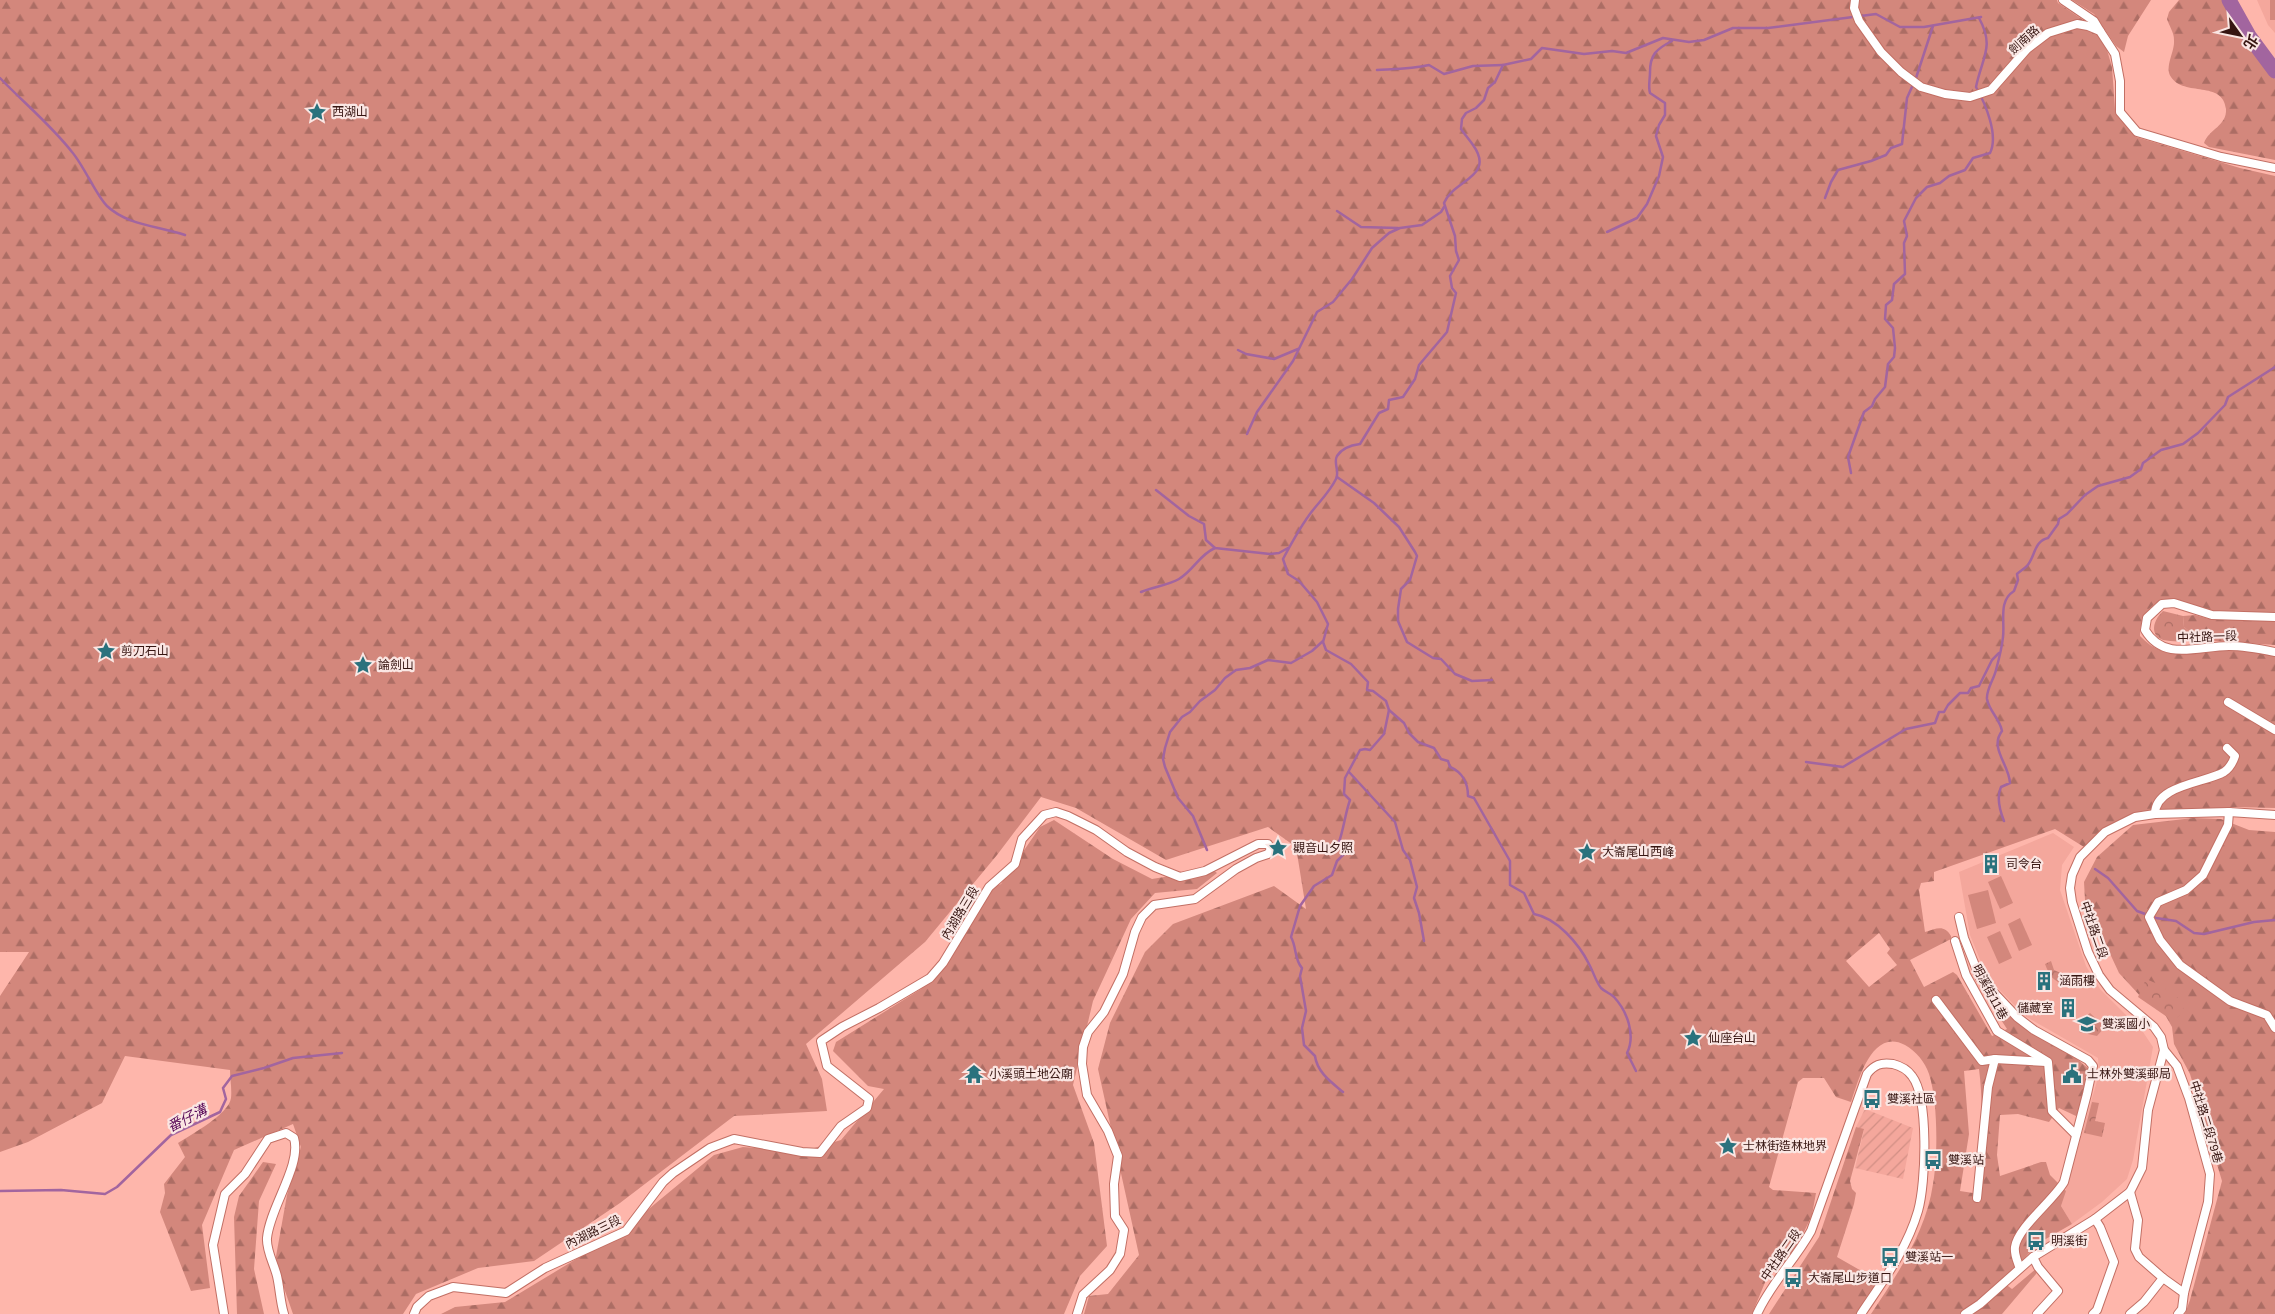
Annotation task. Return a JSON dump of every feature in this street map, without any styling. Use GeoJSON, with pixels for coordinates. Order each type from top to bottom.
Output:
{"type":"FeatureCollection","features":[{"type":"Feature","properties":{"kind":"street","name":"劍南路"},"geometry":{"type":"LineString","coordinates":[[1855,0],[1858,17],[1881,52],[1901,72],[1921,87],[1945,94],[1970,97],[1991,90],[2027,49],[2048,33],[2077,24],[2100,31]]}},
{"type":"Feature","properties":{"kind":"street"},"geometry":{"type":"LineString","coordinates":[[2063,0],[2094,21],[2115,54],[2120,81],[2120,112],[2137,132],[2221,157],[2275,168]]}},
{"type":"Feature","properties":{"kind":"street","name":"中社路一段"},"geometry":{"type":"LineString","coordinates":[[2275,617],[2212,615],[2174,603],[2162,604],[2147,618],[2145,630],[2151,640],[2161,647],[2174,650],[2228,646],[2250,647],[2275,652]]}},
{"type":"Feature","properties":{"kind":"street"},"geometry":{"type":"LineString","coordinates":[[2228,702],[2275,730]]}},
{"type":"Feature","properties":{"kind":"street"},"geometry":{"type":"LineString","coordinates":[[2155,814],[2155,807],[2162,797],[2189,784],[2224,772],[2232,765],[2235,756],[2227,748]]}},
{"type":"Feature","properties":{"kind":"street","name":"內湖路三段"},"geometry":{"type":"LineString","coordinates":[[414,1314],[417,1308],[429,1296],[453,1288],[506,1293],[545,1268],[626,1231],[672,1172],[710,1148],[734,1139],[802,1152],[820,1153],[841,1126],[867,1108],[869,1099],[827,1066],[821,1041],[842,1027],[930,978],[948,955],[989,887],[1015,864],[1022,839],[1044,815],[1056,812],[1068,816],[1096,830],[1127,852],[1155,868],[1180,877],[1205,872],[1258,844],[1268,844],[1271,849],[1268,854],[1236,869],[1196,899],[1154,905],[1142,916],[1135,932],[1123,974],[1104,1012],[1088,1032],[1083,1047],[1082,1064],[1086,1095],[1108,1131],[1118,1156],[1114,1184],[1115,1216],[1124,1230],[1120,1254],[1110,1270],[1082,1295],[1077,1314]]}},
{"type":"Feature","properties":{"kind":"street"},"geometry":{"type":"LineString","coordinates":[[2229,812],[2228,825],[2203,875],[2186,890],[2158,902],[2149,918],[2160,940],[2180,966],[2230,1001],[2267,1015],[2275,1028]]}},
{"type":"Feature","properties":{"kind":"street","name":"中社路二段"},"geometry":{"type":"LineString","coordinates":[[2164,1050],[2161,1038],[2154,1027],[2110,990],[2099,974],[2088,952],[2072,902],[2070,888],[2072,875],[2080,857],[2090,845],[2120,823],[2134,817],[2155,814],[2229,812],[2275,815]]}},
{"type":"Feature","properties":{"kind":"street"},"geometry":{"type":"LineString","coordinates":[[1959,917],[1964,938],[1980,978],[2017,1017],[2034,1030],[2088,1060],[2092,1066],[2088,1094],[2064,1182],[2058,1192],[2045,1204],[2022,1233],[2015,1246],[2015,1254],[2019,1266]]}},
{"type":"Feature","properties":{"kind":"street","name":"明溪街11巷"},"geometry":{"type":"LineString","coordinates":[[1955,941],[1966,975],[1997,1031],[2048,1062]]}},
{"type":"Feature","properties":{"kind":"street"},"geometry":{"type":"LineString","coordinates":[[1936,1000],[1982,1061],[1995,1059],[2048,1062],[2052,1111],[2076,1135]]}},
{"type":"Feature","properties":{"kind":"street"},"geometry":{"type":"LineString","coordinates":[[1965,1314],[1980,1304],[2019,1266],[2094,1219],[2130,1192],[2142,1168],[2148,1110],[2164,1050]]}},
{"type":"Feature","properties":{"kind":"street","name":"中社路二段79巷"},"geometry":{"type":"LineString","coordinates":[[2164,1050],[2177,1066],[2210,1174],[2208,1202],[2184,1293],[2182,1309],[2178,1314]]}},
{"type":"Feature","properties":{"kind":"street"},"geometry":{"type":"LineString","coordinates":[[1977,1198],[1988,1087],[1995,1059]]}},
{"type":"Feature","properties":{"kind":"street","name":"中社路二段"},"geometry":{"type":"LineString","coordinates":[[1757,1314],[1765,1296],[1800,1251],[1811,1231],[1867,1074],[1873,1067],[1887,1063],[1899,1065],[1907,1070],[1913,1076],[1918,1088],[1922,1102],[1923,1182],[1918,1210],[1903,1249],[1861,1314]]}},
{"type":"Feature","properties":{"kind":"street"},"geometry":{"type":"LineString","coordinates":[[224,1314],[213,1245],[225,1194],[245,1174],[268,1139],[286,1133],[294,1138],[297,1148],[271,1217],[267,1240],[284,1314]]}},
{"type":"Feature","properties":{"kind":"street"},"geometry":{"type":"LineString","coordinates":[[2130,1192],[2138,1220],[2135,1249],[2139,1258],[2184,1293]]}},
{"type":"Feature","properties":{"kind":"street"},"geometry":{"type":"LineString","coordinates":[[2093,1314],[2114,1262],[2104,1235],[2094,1219]]}},
{"type":"Feature","properties":{"kind":"street"},"geometry":{"type":"LineString","coordinates":[[2033,1256],[2038,1267],[2058,1291],[2037,1314]]}},
{"type":"Feature","properties":{"kind":"street"},"geometry":{"type":"LineString","coordinates":[[2130,1314],[2144,1302],[2163,1278]]}},
{"type":"Feature","properties":{"kind":"shaded area"},"geometry":{"type":"Polygon","coordinates":[[[2257,0],[2275,0],[2275,33],[2268,25],[2257,0]]]}},
{"type":"Feature","properties":{"kind":"shaded area","name":"雙溪國小"},"geometry":{"type":"Polygon","coordinates":[[[2053,833],[2074,847],[2062,865],[2060,890],[2086,966],[2100,989],[2143,1032],[2153,1047],[2133,1160],[2127,1179],[2102,1202],[2072,1224],[2061,1206],[2099,1074],[2098,1058],[2025,1016],[1987,977],[1970,935],[1959,872],[2053,833]]]}},
{"type":"Feature","properties":{"kind":"shaded area"},"geometry":{"type":"Polygon","coordinates":[[[1865,1109],[1913,1128],[1903,1179],[1855,1168],[1864,1130],[1856,1127],[1865,1109]]]}},
{"type":"Feature","properties":{"kind":"green space"},"geometry":{"type":"Polygon","coordinates":[[[0,0],[2057,0],[2058,3],[2083,20],[2099,37],[2107,50],[2112,67],[2115,109],[2118,117],[2136,137],[2240,168],[2275,176],[2275,613],[2212,611],[2178,601],[2162,601],[2155,604],[2146,614],[2140,629],[2140,636],[2159,650],[2169,653],[2228,650],[2275,656],[2275,808],[2236,807],[2149,813],[2096,836],[2084,847],[2055,829],[1934,872],[1934,881],[1921,883],[1919,890],[1925,932],[1943,929],[1951,936],[1951,939],[1910,960],[1924,987],[1953,972],[1957,975],[1992,1036],[2007,1029],[1992,1006],[1992,1002],[1995,1000],[2070,1053],[2090,1070],[2076,1116],[2059,1108],[2049,1122],[2018,1114],[2000,1115],[1997,1155],[2000,1176],[2046,1162],[2050,1175],[2066,1191],[2061,1206],[2072,1224],[2037,1244],[1982,1299],[1960,1314],[1871,1314],[1891,1284],[1917,1236],[1929,1202],[1935,1172],[1936,1113],[1929,1074],[1923,1061],[1913,1050],[1905,1045],[1894,1042],[1884,1044],[1869,1058],[1851,1102],[1836,1097],[1824,1078],[1803,1078],[1798,1082],[1769,1187],[1773,1190],[1816,1193],[1812,1215],[1795,1251],[1766,1280],[1752,1314],[1084,1314],[1089,1296],[1108,1294],[1139,1255],[1098,1069],[1110,1023],[1145,952],[1173,924],[1274,886],[1306,909],[1296,847],[1268,827],[1166,860],[1076,808],[1041,797],[997,855],[925,942],[806,1044],[822,1079],[827,1111],[734,1116],[620,1203],[534,1261],[478,1268],[416,1294],[403,1314],[293,1314],[275,1262],[287,1195],[301,1147],[293,1124],[234,1150],[202,1225],[210,1288],[191,1291],[160,1212],[165,1193],[164,1184],[185,1157],[178,1143],[217,1117],[229,1104],[231,1098],[230,1070],[125,1056],[102,1103],[28,1142],[0,1152],[0,996],[29,952],[0,952],[0,0]],[[1879,933],[1846,961],[1869,987],[1897,965],[1887,953],[1890,949],[1879,933]],[[1979,1069],[1964,1071],[1969,1134],[1960,1191],[1973,1193],[1981,1131],[1979,1069]]]}},
{"type":"Feature","properties":{"kind":"green space"},"geometry":{"type":"Polygon","coordinates":[[[2072,0],[2151,0],[2128,36],[2124,52],[2116,46],[2094,14],[2072,0]]]}},
{"type":"Feature","properties":{"kind":"green space"},"geometry":{"type":"Polygon","coordinates":[[[2179,0],[2223,0],[2243,36],[2275,79],[2275,160],[2209,147],[2204,143],[2206,138],[2224,120],[2226,109],[2223,100],[2218,95],[2211,91],[2177,83],[2169,73],[2174,40],[2167,19],[2169,12],[2179,0]]]}},
{"type":"Feature","properties":{"kind":"green space"},"geometry":{"type":"Polygon","coordinates":[[[2270,0],[2275,0],[2275,20],[2270,20],[2270,0]]]}},
{"type":"Feature","properties":{"kind":"green space"},"geometry":{"type":"Polygon","coordinates":[[[2163,611],[2183,616],[2184,627],[2190,632],[2202,633],[2201,640],[2174,641],[2163,640],[2158,637],[2155,634],[2154,625],[2163,611]]]}},
{"type":"Feature","properties":{"kind":"green space"},"geometry":{"type":"Polygon","coordinates":[[[2195,615],[2209,619],[2275,620],[2275,645],[2201,640],[2202,633],[2190,632],[2184,627],[2183,616],[2195,615]]]}},
{"type":"Feature","properties":{"kind":"green space"},"geometry":{"type":"Polygon","coordinates":[[[2193,818],[2221,819],[2249,830],[2275,832],[2275,1314],[2185,1314],[2222,1181],[2190,1074],[2174,1044],[2172,1027],[2163,1011],[2142,998],[2119,973],[2085,900],[2084,882],[2097,857],[2133,825],[2193,818]]]}},
{"type":"Feature","properties":{"kind":"green space"},"geometry":{"type":"Polygon","coordinates":[[[1054,820],[1113,859],[1152,879],[1212,869],[1217,873],[1197,889],[1155,893],[1131,919],[1093,1001],[1073,1085],[1094,1143],[1107,1246],[1080,1276],[1064,1314],[441,1314],[455,1307],[505,1302],[621,1232],[714,1155],[743,1147],[804,1151],[841,1140],[884,1089],[868,1086],[833,1051],[836,1042],[921,989],[984,891],[1001,884],[1040,827],[1054,820]]]}},
{"type":"Feature","properties":{"kind":"green space"},"geometry":{"type":"Polygon","coordinates":[[[2001,876],[2013,903],[2000,909],[1988,882],[2001,876]]]}},
{"type":"Feature","properties":{"kind":"green space"},"geometry":{"type":"Polygon","coordinates":[[[1988,890],[1996,923],[1977,929],[1968,895],[1988,890]]]}},
{"type":"Feature","properties":{"kind":"green space"},"geometry":{"type":"Polygon","coordinates":[[[2020,918],[2032,945],[2019,951],[2008,924],[2020,918]]]}},
{"type":"Feature","properties":{"kind":"green space"},"geometry":{"type":"Polygon","coordinates":[[[2000,931],[2012,958],[1999,964],[1987,937],[2000,931]]]}},
{"type":"Feature","properties":{"kind":"green space"},"geometry":{"type":"Polygon","coordinates":[[[2051,961],[2054,970],[2069,977],[2068,983],[2056,981],[2048,972],[2045,964],[2051,961]]]}},
{"type":"Feature","properties":{"kind":"green space"},"geometry":{"type":"Polygon","coordinates":[[[2146,979],[2160,985],[2185,1003],[2181,1014],[2173,1021],[2138,997],[2146,979]]]}},
{"type":"Feature","properties":{"kind":"green space"},"geometry":{"type":"Polygon","coordinates":[[[2090,1013],[2105,1027],[2097,1036],[2079,1032],[2080,1022],[2090,1013]]]}},
{"type":"Feature","properties":{"kind":"green space"},"geometry":{"type":"Polygon","coordinates":[[[2092,1102],[2099,1103],[2095,1121],[2105,1123],[2102,1137],[2084,1133],[2092,1102]]]}},
{"type":"Feature","properties":{"kind":"green space"},"geometry":{"type":"Polygon","coordinates":[[[1856,1127],[1864,1129],[1850,1181],[1852,1189],[1856,1193],[1837,1257],[1879,1281],[1857,1314],[1769,1314],[1819,1237],[1856,1127]]]}},
{"type":"Feature","properties":{"kind":"green space"},"geometry":{"type":"Polygon","coordinates":[[[263,1162],[276,1164],[259,1201],[254,1269],[264,1314],[237,1314],[234,1217],[239,1196],[263,1162]]]}},
{"type":"Feature","properties":{"kind":"green space"},"geometry":{"type":"Polygon","coordinates":[[[2037,1268],[2036,1274],[2002,1314],[1968,1314],[2004,1283],[2012,1289],[2037,1268]]]}},
{"type":"Feature","properties":{"kind":"waterway"},"geometry":{"type":"LineString","coordinates":[[2229,0],[2249,36],[2275,71]]}},
{"type":"Feature","properties":{"kind":"waterway"},"geometry":{"type":"LineString","coordinates":[[1636,1071],[1627,1053],[1631,1039],[1629,1024],[1619,1003],[1601,988],[1585,956],[1573,940],[1559,926],[1543,916],[1534,914],[1524,893],[1510,885],[1510,861],[1474,798],[1468,796],[1467,787],[1461,775],[1450,767],[1448,761],[1441,759],[1434,748],[1418,742],[1409,733],[1404,723],[1389,710],[1386,701],[1373,691],[1367,690],[1368,682],[1351,664],[1326,650],[1323,642],[1328,624],[1317,602],[1299,581],[1288,574],[1283,559],[1293,540],[1336,479],[1337,456],[1347,447],[1360,444],[1379,413],[1388,409],[1389,400],[1403,397],[1415,379],[1419,365],[1447,332],[1456,293],[1452,288],[1450,276],[1459,260],[1455,236],[1444,203],[1449,195],[1476,171],[1479,164],[1479,156],[1461,129],[1462,119],[1466,113],[1476,108],[1484,100],[1488,88],[1495,82],[1503,65],[1531,59],[1542,48],[1584,54],[1612,51],[1626,53],[1663,38],[1689,42],[1704,40],[1733,28],[1768,28],[1876,14],[1900,27],[1924,27],[1981,17]]}},
{"type":"Feature","properties":{"kind":"waterway"},"geometry":{"type":"LineString","coordinates":[[1851,473],[1848,457],[1864,412],[1872,406],[1885,387],[1888,364],[1894,357],[1893,328],[1885,319],[1886,305],[1892,300],[1894,284],[1905,274],[1904,243],[1907,236],[1904,221],[1916,198],[1927,187],[1940,183],[1949,176],[1965,170],[1973,158],[1990,153],[1992,146],[1993,137],[1990,119],[1976,87],[1987,45],[1984,28],[1979,18]]}},
{"type":"Feature","properties":{"kind":"waterway"},"geometry":{"type":"LineString","coordinates":[[1825,198],[1838,170],[1886,155],[1891,148],[1902,144],[1907,98],[1916,78],[1933,26]]}},
{"type":"Feature","properties":{"kind":"waterway"},"geometry":{"type":"LineString","coordinates":[[1607,232],[1637,218],[1647,204],[1659,176],[1663,157],[1656,136],[1659,125],[1665,115],[1665,103],[1650,93],[1650,66],[1655,53],[1672,41]]}},
{"type":"Feature","properties":{"kind":"waterway"},"geometry":{"type":"LineString","coordinates":[[1377,70],[1429,65],[1444,74],[1473,66],[1503,65]]}},
{"type":"Feature","properties":{"kind":"waterway"},"geometry":{"type":"LineString","coordinates":[[0,78],[64,142],[99,195],[115,213],[134,222],[185,235]]}},
{"type":"Feature","properties":{"kind":"waterway"},"geometry":{"type":"LineString","coordinates":[[1247,434],[1257,412],[1293,361],[1317,312],[1333,302],[1352,279],[1372,248],[1389,233],[1400,228],[1422,225],[1441,212],[1444,207]]}},
{"type":"Feature","properties":{"kind":"waterway"},"geometry":{"type":"LineString","coordinates":[[1337,211],[1361,227],[1398,228]]}},
{"type":"Feature","properties":{"kind":"waterway"},"geometry":{"type":"LineString","coordinates":[[1238,350],[1246,354],[1274,359],[1298,349]]}},
{"type":"Feature","properties":{"kind":"waterway"},"geometry":{"type":"LineString","coordinates":[[2004,821],[2000,809],[1999,796],[2001,787],[2010,783],[1998,744],[2002,731],[2001,727],[1990,707],[1987,696],[2001,649],[2004,606],[2009,595],[2014,591],[2018,580],[2017,574],[2027,566],[2037,546],[2048,538],[2058,524],[2059,519],[2067,514],[2085,495],[2098,486],[2130,477],[2141,469],[2143,463],[2161,450],[2183,444],[2198,433],[2225,405],[2228,397],[2275,367]]}},
{"type":"Feature","properties":{"kind":"waterway"},"geometry":{"type":"LineString","coordinates":[[1337,477],[1374,503],[1399,527],[1417,556],[1410,580],[1401,589],[1398,609],[1398,621],[1407,642],[1433,658],[1441,659],[1455,674],[1472,681],[1492,680]]}},
{"type":"Feature","properties":{"kind":"waterway"},"geometry":{"type":"LineString","coordinates":[[1156,490],[1189,516],[1204,524],[1206,540],[1215,548],[1270,554],[1279,553],[1288,548]]}},
{"type":"Feature","properties":{"kind":"waterway"},"geometry":{"type":"LineString","coordinates":[[1141,592],[1179,579],[1209,551],[1215,548]]}},
{"type":"Feature","properties":{"kind":"waterway"},"geometry":{"type":"LineString","coordinates":[[1207,850],[1193,816],[1178,798],[1165,767],[1163,759],[1170,732],[1182,717],[1236,670],[1250,668],[1268,660],[1291,663],[1312,651],[1323,641]]}},
{"type":"Feature","properties":{"kind":"waterway"},"geometry":{"type":"LineString","coordinates":[[1806,762],[1843,767],[1906,729],[1935,723],[1939,712],[1944,712],[1960,693],[1968,693],[1971,688],[1979,686],[1992,660],[1999,653]]}},
{"type":"Feature","properties":{"kind":"waterway"},"geometry":{"type":"LineString","coordinates":[[1343,1092],[1325,1076],[1316,1062],[1315,1056],[1304,1045],[1302,1028],[1306,1011],[1300,976],[1302,968],[1299,965],[1291,937],[1300,906],[1314,886],[1332,875],[1337,861],[1344,854],[1339,842],[1350,800],[1344,794],[1345,778],[1360,750],[1370,750],[1384,734],[1389,710]]}},
{"type":"Feature","properties":{"kind":"waterway"},"geometry":{"type":"LineString","coordinates":[[1349,772],[1395,822],[1403,850],[1410,860],[1417,887],[1414,898],[1424,941]]}},
{"type":"Feature","properties":{"kind":"waterway"},"geometry":{"type":"LineString","coordinates":[[2095,869],[2108,878],[2137,911],[2156,918],[2176,921],[2194,933],[2204,934],[2254,922],[2275,920]]}},
{"type":"Feature","properties":{"kind":"waterway","name":"番仔溝"},"geometry":{"type":"LineString","coordinates":[[0,1191],[61,1190],[105,1194],[117,1187],[171,1135],[220,1112],[226,1099],[223,1088],[232,1076],[293,1058],[342,1053]]}},
{"type":"Feature","properties":{"kind":"place","name":"西湖山"},"geometry":{"type":"Point","coordinates":[317,112]}},
{"type":"Feature","properties":{"kind":"place","name":"剪刀石山"},"geometry":{"type":"Point","coordinates":[106,651]}},
{"type":"Feature","properties":{"kind":"place","name":"論劍山"},"geometry":{"type":"Point","coordinates":[363,665]}},
{"type":"Feature","properties":{"kind":"place","name":"觀音山夕照"},"geometry":{"type":"Point","coordinates":[1278,848]}},
{"type":"Feature","properties":{"kind":"place","name":"大崙尾山西峰"},"geometry":{"type":"Point","coordinates":[1587,852]}},
{"type":"Feature","properties":{"kind":"place","name":"司令台"},"geometry":{"type":"Point","coordinates":[1991,864]}},
{"type":"Feature","properties":{"kind":"place","name":"涵雨樓"},"geometry":{"type":"Point","coordinates":[2044,981]}},
{"type":"Feature","properties":{"kind":"place","name":"儲藏室"},"geometry":{"type":"Point","coordinates":[2068,1008]}},
{"type":"Feature","properties":{"kind":"place","name":"雙溪國小"},"geometry":{"type":"Point","coordinates":[2087,1024]}},
{"type":"Feature","properties":{"kind":"place","name":"仙座台山"},"geometry":{"type":"Point","coordinates":[1693,1038]}},
{"type":"Feature","properties":{"kind":"place","name":"小溪頭土地公廟"},"geometry":{"type":"Point","coordinates":[974,1074]}},
{"type":"Feature","properties":{"kind":"place","name":"士林外雙溪郵局"},"geometry":{"type":"Point","coordinates":[2072,1074]}},
{"type":"Feature","properties":{"kind":"place","name":"雙溪社區"},"geometry":{"type":"Point","coordinates":[1872,1099]}},
{"type":"Feature","properties":{"kind":"place","name":"士林街造林地界"},"geometry":{"type":"Point","coordinates":[1728,1146]}},
{"type":"Feature","properties":{"kind":"place","name":"雙溪站"},"geometry":{"type":"Point","coordinates":[1933,1160]}},
{"type":"Feature","properties":{"kind":"place","name":"明溪街"},"geometry":{"type":"Point","coordinates":[2036,1241]}},
{"type":"Feature","properties":{"kind":"place","name":"雙溪站一"},"geometry":{"type":"Point","coordinates":[1890,1257]}},
{"type":"Feature","properties":{"kind":"place","name":"大崙尾山步道口"},"geometry":{"type":"Point","coordinates":[1793,1278]}}]}
